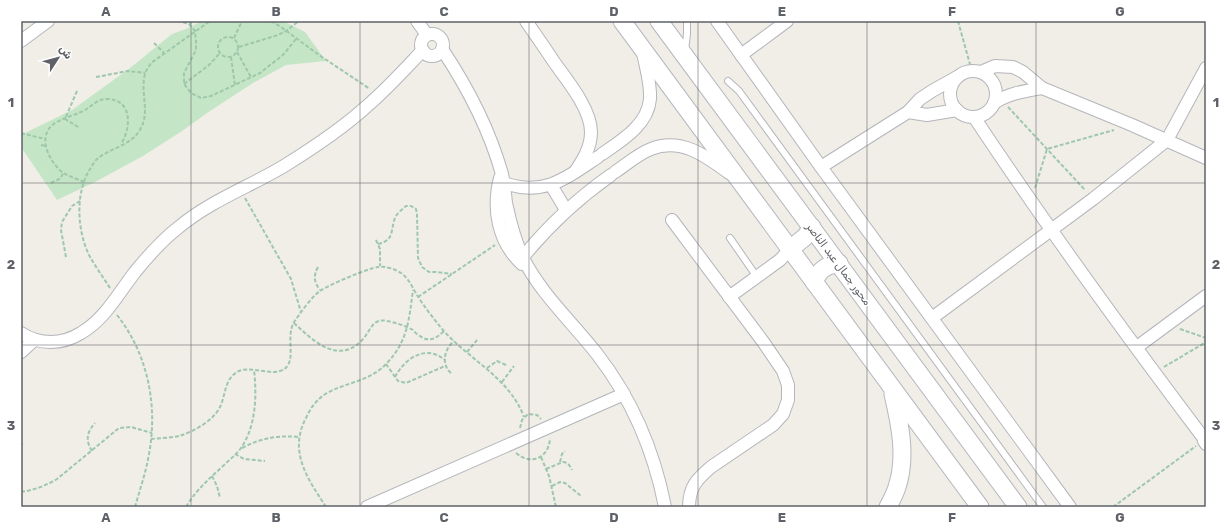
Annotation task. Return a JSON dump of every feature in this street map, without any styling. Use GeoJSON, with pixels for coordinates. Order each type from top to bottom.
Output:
{"type":"FeatureCollection","features":[{"type":"Feature","properties":{"kind":"main road"},"geometry":{"type":"LineString","coordinates":[[622,21],[980,507]]}},
{"type":"Feature","properties":{"kind":"main road","name":"محور جمال عبد الناصر"},"geometry":{"type":"LineString","coordinates":[[659,21],[1018,507]]}},
{"type":"Feature","properties":{"kind":"main road"},"geometry":{"type":"LineString","coordinates":[[790,249],[805,237],[812,227]]}},
{"type":"Feature","properties":{"kind":"main road"},"geometry":{"type":"LineString","coordinates":[[814,282],[817,274],[823,268],[830,264],[839,263]]}},
{"type":"Feature","properties":{"kind":"main road"},"geometry":{"type":"LineString","coordinates":[[891,388],[901,432],[903,457],[897,487],[896,507]]}},
{"type":"Feature","properties":{"kind":"main road"},"geometry":{"type":"LineString","coordinates":[[888,507],[897,487]]}},
{"type":"Feature","properties":{"kind":"street"},"geometry":{"type":"LineString","coordinates":[[21,41],[48,21]]}},
{"type":"Feature","properties":{"kind":"street"},"geometry":{"type":"LineString","coordinates":[[417,21],[427,35]]}},
{"type":"Feature","properties":{"kind":"street"},"geometry":{"type":"LineString","coordinates":[[526,21],[574,91],[590,121],[590,143],[586,154],[575,172]]}},
{"type":"Feature","properties":{"kind":"street"},"geometry":{"type":"LineString","coordinates":[[717,21],[821,167],[1070,507]]}},
{"type":"Feature","properties":{"kind":"street"},"geometry":{"type":"LineString","coordinates":[[740,55],[787,21]]}},
{"type":"Feature","properties":{"kind":"street"},"geometry":{"type":"LineString","coordinates":[[434,34],[440,37],[443,42],[442,49],[435,55],[428,55],[423,50],[421,43],[424,37],[434,34]]}},
{"type":"Feature","properties":{"kind":"street"},"geometry":{"type":"LineString","coordinates":[[503,178],[527,188],[551,185],[575,172],[604,153],[640,123],[648,109],[650,92],[642,48]]}},
{"type":"Feature","properties":{"kind":"street"},"geometry":{"type":"LineString","coordinates":[[442,49],[467,89],[478,110],[496,153],[503,178],[510,221],[523,257],[530,270],[561,312],[597,353],[624,394],[646,439],[654,463],[665,507]]}},
{"type":"Feature","properties":{"kind":"street"},"geometry":{"type":"LineString","coordinates":[[21,333],[34,340],[59,342],[70,339],[92,325],[113,302],[148,256],[180,226],[216,202],[241,190],[305,152],[344,126],[380,95],[423,50]]}},
{"type":"Feature","properties":{"kind":"street"},"geometry":{"type":"LineString","coordinates":[[821,167],[908,112],[920,99],[932,91],[964,73],[976,72],[995,66],[1013,67],[1023,72],[1042,88],[1132,125],[1206,158]]}},
{"type":"Feature","properties":{"kind":"street"},"geometry":{"type":"LineString","coordinates":[[932,318],[1093,199],[1167,140],[1206,68]]}},
{"type":"Feature","properties":{"kind":"street"},"geometry":{"type":"LineString","coordinates":[[976,72],[989,77],[994,85],[998,101]]}},
{"type":"Feature","properties":{"kind":"street"},"geometry":{"type":"LineString","coordinates":[[957,77],[952,85],[950,94],[952,102],[957,110],[964,115],[974,117],[986,113],[998,101],[1021,92],[1042,88]]}},
{"type":"Feature","properties":{"kind":"street"},"geometry":{"type":"LineString","coordinates":[[908,112],[927,115],[957,110]]}},
{"type":"Feature","properties":{"kind":"street"},"geometry":{"type":"LineString","coordinates":[[974,117],[1031,202],[1137,347],[1154,373],[1205,441]]}},
{"type":"Feature","properties":{"kind":"street"},"geometry":{"type":"LineString","coordinates":[[523,257],[543,233],[566,210],[617,171],[651,149],[674,145],[689,148],[699,152],[739,181]]}},
{"type":"Feature","properties":{"kind":"street"},"geometry":{"type":"LineString","coordinates":[[604,153],[617,171]]}},
{"type":"Feature","properties":{"kind":"street"},"geometry":{"type":"LineString","coordinates":[[503,178],[497,190],[496,206],[498,223],[504,239],[511,251],[530,270]]}},
{"type":"Feature","properties":{"kind":"street"},"geometry":{"type":"LineString","coordinates":[[551,185],[566,210]]}},
{"type":"Feature","properties":{"kind":"street"},"geometry":{"type":"LineString","coordinates":[[672,220],[764,343],[782,371],[788,385],[788,400],[783,414],[773,425],[711,467],[695,483],[689,496],[689,507]]}},
{"type":"Feature","properties":{"kind":"street"},"geometry":{"type":"LineString","coordinates":[[729,296],[780,260],[790,249]]}},
{"type":"Feature","properties":{"kind":"street"},"geometry":{"type":"LineString","coordinates":[[1137,347],[1206,296]]}},
{"type":"Feature","properties":{"kind":"street"},"geometry":{"type":"LineString","coordinates":[[21,352],[34,340]]}},
{"type":"Feature","properties":{"kind":"street"},"geometry":{"type":"LineString","coordinates":[[367,507],[624,394]]}},
{"type":"Feature","properties":{"kind":"lane"},"geometry":{"type":"LineString","coordinates":[[684,55],[687,21]]}},
{"type":"Feature","properties":{"kind":"lane"},"geometry":{"type":"LineString","coordinates":[[728,81],[739,91],[1043,507]]}},
{"type":"Feature","properties":{"kind":"lane"},"geometry":{"type":"LineString","coordinates":[[730,238],[757,277]]}},
{"type":"Feature","properties":{"kind":"path"},"geometry":{"type":"LineString","coordinates":[[190,25],[191,21]]}},
{"type":"Feature","properties":{"kind":"path"},"geometry":{"type":"LineString","coordinates":[[135,507],[147,466],[152,433],[148,376],[134,340],[124,324],[89,254],[83,238],[80,222],[80,201],[84,182],[95,160],[131,140],[141,129],[145,115],[145,73],[151,63],[210,21]]}},
{"type":"Feature","properties":{"kind":"path"},"geometry":{"type":"LineString","coordinates":[[234,38],[242,21]]}},
{"type":"Feature","properties":{"kind":"path"},"geometry":{"type":"LineString","coordinates":[[271,21],[318,55],[380,95]]}},
{"type":"Feature","properties":{"kind":"path"},"geometry":{"type":"LineString","coordinates":[[239,47],[286,31],[299,21]]}},
{"type":"Feature","properties":{"kind":"path"},"geometry":{"type":"LineString","coordinates":[[958,21],[976,72]]}},
{"type":"Feature","properties":{"kind":"path"},"geometry":{"type":"LineString","coordinates":[[183,22],[190,25],[194,31],[196,41],[196,50],[184,73],[184,84],[191,93],[201,98],[211,96],[235,85],[272,64],[283,55],[296,39]]}},
{"type":"Feature","properties":{"kind":"path"},"geometry":{"type":"LineString","coordinates":[[226,37],[234,38],[239,47],[237,52],[231,57],[223,56],[220,53],[218,45],[222,39],[226,37]]}},
{"type":"Feature","properties":{"kind":"path"},"geometry":{"type":"LineString","coordinates":[[154,43],[164,53]]}},
{"type":"Feature","properties":{"kind":"path"},"geometry":{"type":"LineString","coordinates":[[237,52],[251,77]]}},
{"type":"Feature","properties":{"kind":"path"},"geometry":{"type":"LineString","coordinates":[[184,84],[209,65],[220,53]]}},
{"type":"Feature","properties":{"kind":"path"},"geometry":{"type":"LineString","coordinates":[[231,57],[235,85]]}},
{"type":"Feature","properties":{"kind":"path"},"geometry":{"type":"LineString","coordinates":[[96,77],[128,71],[145,73]]}},
{"type":"Feature","properties":{"kind":"path"},"geometry":{"type":"LineString","coordinates":[[65,119],[76,90]]}},
{"type":"Feature","properties":{"kind":"path"},"geometry":{"type":"LineString","coordinates":[[84,182],[63,173],[55,165],[46,146],[45,139],[47,132],[52,126],[83,111],[102,99],[117,101],[124,108],[128,117],[128,128],[121,145]]}},
{"type":"Feature","properties":{"kind":"path"},"geometry":{"type":"LineString","coordinates":[[998,101],[1047,149],[1093,199]]}},
{"type":"Feature","properties":{"kind":"path"},"geometry":{"type":"LineString","coordinates":[[65,119],[80,128]]}},
{"type":"Feature","properties":{"kind":"path"},"geometry":{"type":"LineString","coordinates":[[1047,149],[1132,125]]}},
{"type":"Feature","properties":{"kind":"path"},"geometry":{"type":"LineString","coordinates":[[21,133],[45,139]]}},
{"type":"Feature","properties":{"kind":"path"},"geometry":{"type":"LineString","coordinates":[[41,145],[46,146]]}},
{"type":"Feature","properties":{"kind":"path"},"geometry":{"type":"LineString","coordinates":[[1031,202],[1047,149]]}},
{"type":"Feature","properties":{"kind":"path"},"geometry":{"type":"LineString","coordinates":[[51,182],[60,178],[63,173]]}},
{"type":"Feature","properties":{"kind":"path"},"geometry":{"type":"LineString","coordinates":[[241,190],[290,279],[302,312]]}},
{"type":"Feature","properties":{"kind":"path"},"geometry":{"type":"LineString","coordinates":[[66,257],[61,230],[62,222],[72,206],[80,201]]}},
{"type":"Feature","properties":{"kind":"path"},"geometry":{"type":"LineString","coordinates":[[378,244],[383,243],[389,238],[393,230],[394,220],[401,210],[406,206],[411,206],[416,209],[417,214],[418,258],[422,267],[429,272],[452,274]]}},
{"type":"Feature","properties":{"kind":"path"},"geometry":{"type":"LineString","coordinates":[[418,297],[504,239]]}},
{"type":"Feature","properties":{"kind":"path"},"geometry":{"type":"LineString","coordinates":[[376,240],[380,249],[380,266]]}},
{"type":"Feature","properties":{"kind":"path"},"geometry":{"type":"LineString","coordinates":[[151,439],[178,436],[203,424],[221,406],[224,391],[230,378],[238,371],[250,369],[279,372],[284,370],[288,366],[290,360],[290,336],[294,323],[315,295],[320,290],[380,266],[401,273],[408,280],[418,297],[444,331],[487,368],[514,396],[524,417]]}},
{"type":"Feature","properties":{"kind":"path"},"geometry":{"type":"LineString","coordinates":[[318,267],[315,272],[314,279],[320,290]]}},
{"type":"Feature","properties":{"kind":"path"},"geometry":{"type":"LineString","coordinates":[[326,507],[304,471],[300,455],[299,437],[303,424],[311,407],[319,399],[327,393],[372,375],[386,364],[397,351],[408,328],[413,289]]}},
{"type":"Feature","properties":{"kind":"path"},"geometry":{"type":"LineString","coordinates":[[294,323],[307,336],[330,350],[339,351],[349,349],[357,344],[364,338],[371,326],[382,320],[408,328],[422,338],[430,340],[439,337],[444,331]]}},
{"type":"Feature","properties":{"kind":"path"},"geometry":{"type":"LineString","coordinates":[[1168,324],[1206,338]]}},
{"type":"Feature","properties":{"kind":"path"},"geometry":{"type":"LineString","coordinates":[[467,352],[477,340]]}},
{"type":"Feature","properties":{"kind":"path"},"geometry":{"type":"LineString","coordinates":[[451,373],[445,366],[445,360],[447,348],[454,341]]}},
{"type":"Feature","properties":{"kind":"path"},"geometry":{"type":"LineString","coordinates":[[1154,373],[1206,342]]}},
{"type":"Feature","properties":{"kind":"path"},"geometry":{"type":"LineString","coordinates":[[395,377],[404,363],[424,353],[432,352],[445,360]]}},
{"type":"Feature","properties":{"kind":"path"},"geometry":{"type":"LineString","coordinates":[[487,368],[497,362],[506,365]]}},
{"type":"Feature","properties":{"kind":"path"},"geometry":{"type":"LineString","coordinates":[[386,364],[395,377],[402,383],[406,383],[445,366]]}},
{"type":"Feature","properties":{"kind":"path"},"geometry":{"type":"LineString","coordinates":[[502,382],[514,366]]}},
{"type":"Feature","properties":{"kind":"path"},"geometry":{"type":"LineString","coordinates":[[186,507],[197,491],[241,448],[251,424],[254,410],[256,390],[254,370]]}},
{"type":"Feature","properties":{"kind":"path"},"geometry":{"type":"LineString","coordinates":[[92,450],[87,437],[88,432],[95,423]]}},
{"type":"Feature","properties":{"kind":"path"},"geometry":{"type":"LineString","coordinates":[[21,492],[33,490],[57,479],[119,428],[131,427],[152,433]]}},
{"type":"Feature","properties":{"kind":"path"},"geometry":{"type":"LineString","coordinates":[[241,448],[263,439],[287,436],[299,437]]}},
{"type":"Feature","properties":{"kind":"path"},"geometry":{"type":"LineString","coordinates":[[1113,507],[1205,441]]}},
{"type":"Feature","properties":{"kind":"path"},"geometry":{"type":"LineString","coordinates":[[560,462],[560,458],[565,451]]}},
{"type":"Feature","properties":{"kind":"path"},"geometry":{"type":"LineString","coordinates":[[235,454],[244,459],[265,461]]}},
{"type":"Feature","properties":{"kind":"path"},"geometry":{"type":"LineString","coordinates":[[541,457],[552,486],[556,507]]}},
{"type":"Feature","properties":{"kind":"path"},"geometry":{"type":"LineString","coordinates":[[546,469],[560,462],[566,462],[572,470]]}},
{"type":"Feature","properties":{"kind":"path"},"geometry":{"type":"LineString","coordinates":[[212,476],[217,486],[220,498]]}},
{"type":"Feature","properties":{"kind":"path"},"geometry":{"type":"LineString","coordinates":[[552,486],[560,482],[581,496]]}},
{"type":"Feature","properties":{"kind":"green space"},"geometry":{"type":"Polygon","coordinates":[[[202,21],[283,21],[305,32],[326,61],[286,65],[253,83],[143,156],[95,182],[57,200],[21,147],[21,135],[72,110],[130,68],[172,34],[202,21]]]}}]}
